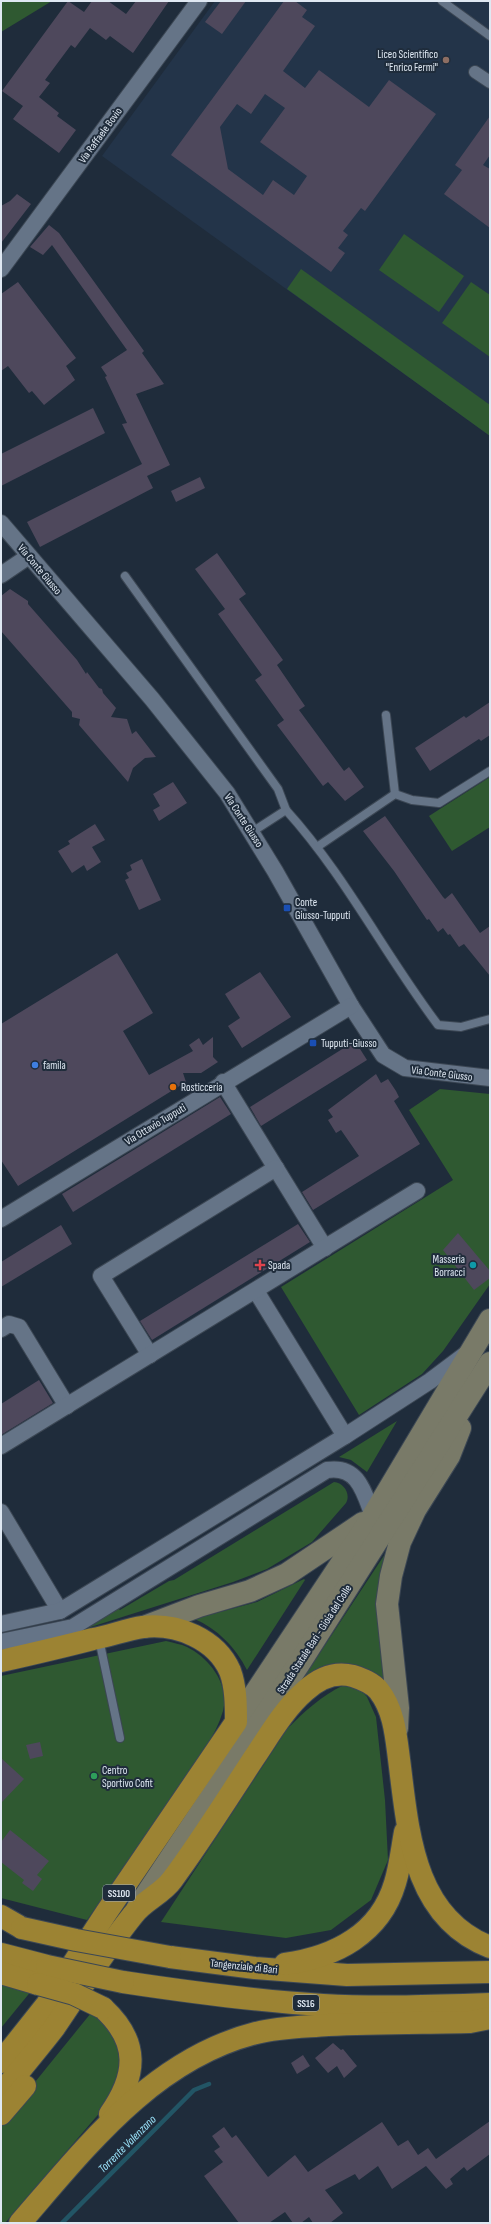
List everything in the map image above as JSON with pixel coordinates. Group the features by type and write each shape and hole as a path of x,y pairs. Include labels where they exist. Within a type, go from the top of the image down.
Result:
{"highway":[{"path":"1,1661 144,1627 180,1630 195,1635 222,1657 230,1671 234,1686 236,1722"},
{"name":"SS100","path":"1,2094 52,2030 134,1913 171,1883 272,1731 302,1694 315,1682 329,1675 347,1675 364,1679 379,1691 390,1711 397,1736"},
{"name":"SS100","path":"1,2062 47,2004 123,1887 236,1722"},
{"path":"397,1736 406,1817 416,1861 425,1888 440,1909 458,1928 478,1942 490,1947"},
{"path":"255,1968 301,1962 340,1949 363,1934 377,1919 388,1901 396,1883 406,1817"},
{"path":"1,1916 22,1928"},
{"name":"Tangenziale di Bari","path":"1,1922 76,1940 170,1957 255,1968 347,1975 490,1972"},
{"name":"SS16","path":"1,1954 43,1975 123,1982 214,1995 323,2005 420,2007 490,2004"},
{"path":"1,1973 43,1975 74,1994 103,2008 118,2022 127,2040 131,2058 129,2078 121,2098 87,2146 20,2223"},
{"path":"1,2040 18,2019 47,2004"},
{"path":"87,2146 162,2077 186,2061 217,2046 256,2033 296,2027 349,2024 470,2022 490,2018"},
{"path":"1,2114 31,2078 52,2030"}],"main road":[{"name":"Strada Statale Bari - Gioia del Colle","path":"236,1722 373,1516 490,1320"},
{"name":"Strada Statale Bari - Gioia del Colle","path":"134,1913 299,1664 490,1363"},
{"path":"397,1736 398,1708 387,1604 391,1576 400,1542 415,1510 449,1456 478,1382"},
{"path":"144,1627 199,1606 250,1591 287,1574 373,1516"}],"street":[{"name":"Via Raffaele Bovio","path":"1,269 199,1"},
{"path":"475,72 490,82"},
{"name":"Via Conte Giusso","path":"1,523 152,699 227,793 252,832 351,1006 383,1055 406,1068 490,1078"},
{"path":"1,575 29,556"},
{"name":"Via Ottavio Tupputi","path":"1,1219 223,1082 351,1006"},
{"path":"223,1082 325,1248"},
{"path":"150,1355 101,1276 276,1168"},
{"path":"1,1446 417,1191"},
{"path":"256,1291 345,1436"},
{"path":"1,1329 9,1324 18,1328 67,1406"},
{"path":"1,1624 60,1611 345,1436 430,1381 474,1348"},
{"path":"1,1642 73,1627 327,1470 339,1468 352,1474 363,1488 373,1516"},
{"path":"1,1512 60,1611"}],"lane":[{"path":"442,1 490,36"},
{"path":"125,576 278,789 286,810 317,847 416,995 438,1025 461,1026 490,1019"},
{"path":"386,715 395,794"},
{"path":"395,794 412,800 439,803 490,771"},
{"path":"317,847 395,794"},
{"path":"252,832 286,810"},
{"path":"99,1638 120,1738"}],"shaded area":[{"path":"215,1 490,1 490,436 102,156"}],"green space":[{"path":"1,1 52,1 1,32"},
{"path":"404,234 464,276 439,312 379,270"},
{"path":"301,269 490,405 490,436 287,289"},
{"path":"471,282 490,295 490,357 442,323"},
{"path":"490,777 490,827 452,851 429,816"},
{"path":"440,1089 490,1094 490,1284 443,1351 422,1374 359,1415 281,1287 453,1180 409,1110"},
{"path":"397,1421 367,1472 351,1460 339,1457"},
{"path":"334,1482 341,1484 346,1490 348,1496 346,1503 312,1542 267,1569 233,1582 78,1631 118,1608 120,1610 169,1581 174,1580"},
{"path":"389,1548 387,1681 300,1683"},
{"path":"304,1579 305,1580 247,1670 237,1654 218,1633 194,1619 257,1602"},
{"name":"Centro Sportivo Cofit","path":"166,1641 185,1646 203,1658 216,1673 223,1691 223,1711 220,1720 202,1754 87,1920 1,1898 1,1676"},
{"path":"344,1685 357,1685 367,1697 376,1717 385,1800 388,1860 371,1900 331,1930 286,1938 161,1922 287,1729 314,1704"},
{"path":"1,1981 32,1990 1,2028"},
{"path":"91,2013 113,2029 123,2066 108,2103 5,2223 1,2223 1,2124"}],"building":[{"path":"68,1 84,12 92,1 108,1 126,14 136,1 169,1 133,53 110,36 106,40 90,28 75,48 71,45 45,80 50,83 39,97 59,113 57,116 76,130 59,153 13,119 23,106 2,91"},
{"path":"221,1 246,1 222,34 205,22"},
{"path":"284,1 295,1 307,10 302,17 315,26 283,71 305,88 319,70 369,107 389,80 436,114 365,211 361,208 343,231 348,235 338,248 345,253 331,272 171,155","holes":["265,94 285,108 260,142 307,176 294,195 273,180 263,195 228,169 220,127 237,104 251,114"]},
{"path":"490,116 490,155 483,165 490,169 490,228 444,194 462,170 455,165"},
{"path":"17,194 31,204 1,243 1,206 10,201"},
{"path":"49,225 59,233 144,351 142,353 164,384 136,394 170,465 147,476 153,488 40,547 27,522 142,464 122,424 127,423 105,377 107,376 101,367 127,350 52,245 43,255 30,247"},
{"path":"18,282 76,358 66,366 75,380 44,405 32,391 29,393 8,366 1,371 1,294"},
{"path":"93,408 105,433 1,486 1,454"},
{"path":"200,477 205,488 176,502 171,491"},
{"path":"217,553 246,594 239,599 283,660 277,665 305,706 299,710 344,771 349,767 364,787 345,801 328,782 323,786 277,725 284,720 255,680 262,675 218,614 225,609 195,569"},
{"path":"10,589 28,601 28,604 77,660 86,674 87,672 99,688 102,689 103,693 116,708 111,717 127,719 132,734 136,731 156,757 145,758 133,768 128,782 79,725 80,719 72,717 72,712 1,631 1,596"},
{"path":"490,702 490,735 481,741 479,739 430,771 415,748 464,716 466,718"},
{"path":"173,782 187,803 159,821 153,810 160,806 153,794"},
{"path":"385,816 443,897 445,899 452,893 480,933 490,926 490,976 464,944 459,947 450,934 448,935 443,928 438,932 429,919 427,920 394,871 363,831"},
{"path":"95,824 105,840 92,847 101,862 87,871 84,865 72,873 58,851 70,844 68,841"},
{"path":"142,859 161,900 139,910 125,880 129,878 126,873 132,870 130,865"},
{"path":"117,953 153,1013 123,1031 149,1075 193,1051 189,1045 199,1038 203,1045 213,1037 213,1057 218,1062 201,1073 183,1073 186,1082 18,1186 1,1160 1,1024"},
{"path":"260,972 291,1017 242,1048 228,1026 240,1018 225,994"},
{"path":"355,1041 367,1060 261,1126 250,1107"},
{"path":"376,1074 381,1083 388,1079 396,1091 399,1097 394,1101 420,1144 313,1210 302,1192 359,1156 341,1130 336,1133 328,1120 333,1117 328,1110"},
{"path":"220,1097 231,1114 73,1212 62,1194"},
{"path":"298,1224 310,1242 152,1340 140,1321"},
{"path":"61,1225 72,1244 1,1287 1,1262"},
{"name":"Masseria Borracci","path":"458,1233 490,1271 490,1278 474,1290 443,1250"},
{"path":"39,1380 53,1403 1,1435 1,1404"},
{"path":"40,1742 43,1756 30,1759 26,1745"},
{"path":"1,1758 24,1779 1,1803"},
{"path":"10,1830 49,1861 37,1875 42,1879 33,1891 22,1883 24,1880 1,1862 1,1842"},
{"path":"333,2043 341,2050 343,2049 357,2066 344,2078 337,2066 328,2073 315,2058"},
{"path":"303,2055 310,2066 297,2074 291,2063"},
{"path":"490,2121 490,2154 467,2171 464,2167 450,2179 453,2184 446,2189 426,2166 392,2189 378,2166 359,2180 355,2174 325,2190 343,2213 330,2223 313,2223 309,2217 301,2223 293,2223 285,2212 269,2223 239,2223 204,2176 223,2162 214,2151 220,2147 212,2136 224,2127 232,2138 236,2135 268,2177 295,2155 308,2172 382,2122 398,2146 408,2140 418,2155 428,2148 436,2159"}],"waterway":[{"name":"Torrente Valenzano","path":"62,2223 194,2090 209,2084"}],"place":[{"name":"Liceo Scientifico \"Enrico Fermi\"","path":"446,60"},
{"name":"Conte Giusso-Tupputi","path":"287,908"},
{"name":"Tupputi-Giusso","path":"313,1043"},
{"name":"famila","path":"35,1065"},
{"name":"Rosticceria","path":"173,1087"},
{"name":"Spada","path":"260,1265"},
{"name":"Masseria Borracci","path":"473,1265"},
{"name":"Centro Sportivo Cofit","path":"94,1776"}]}
